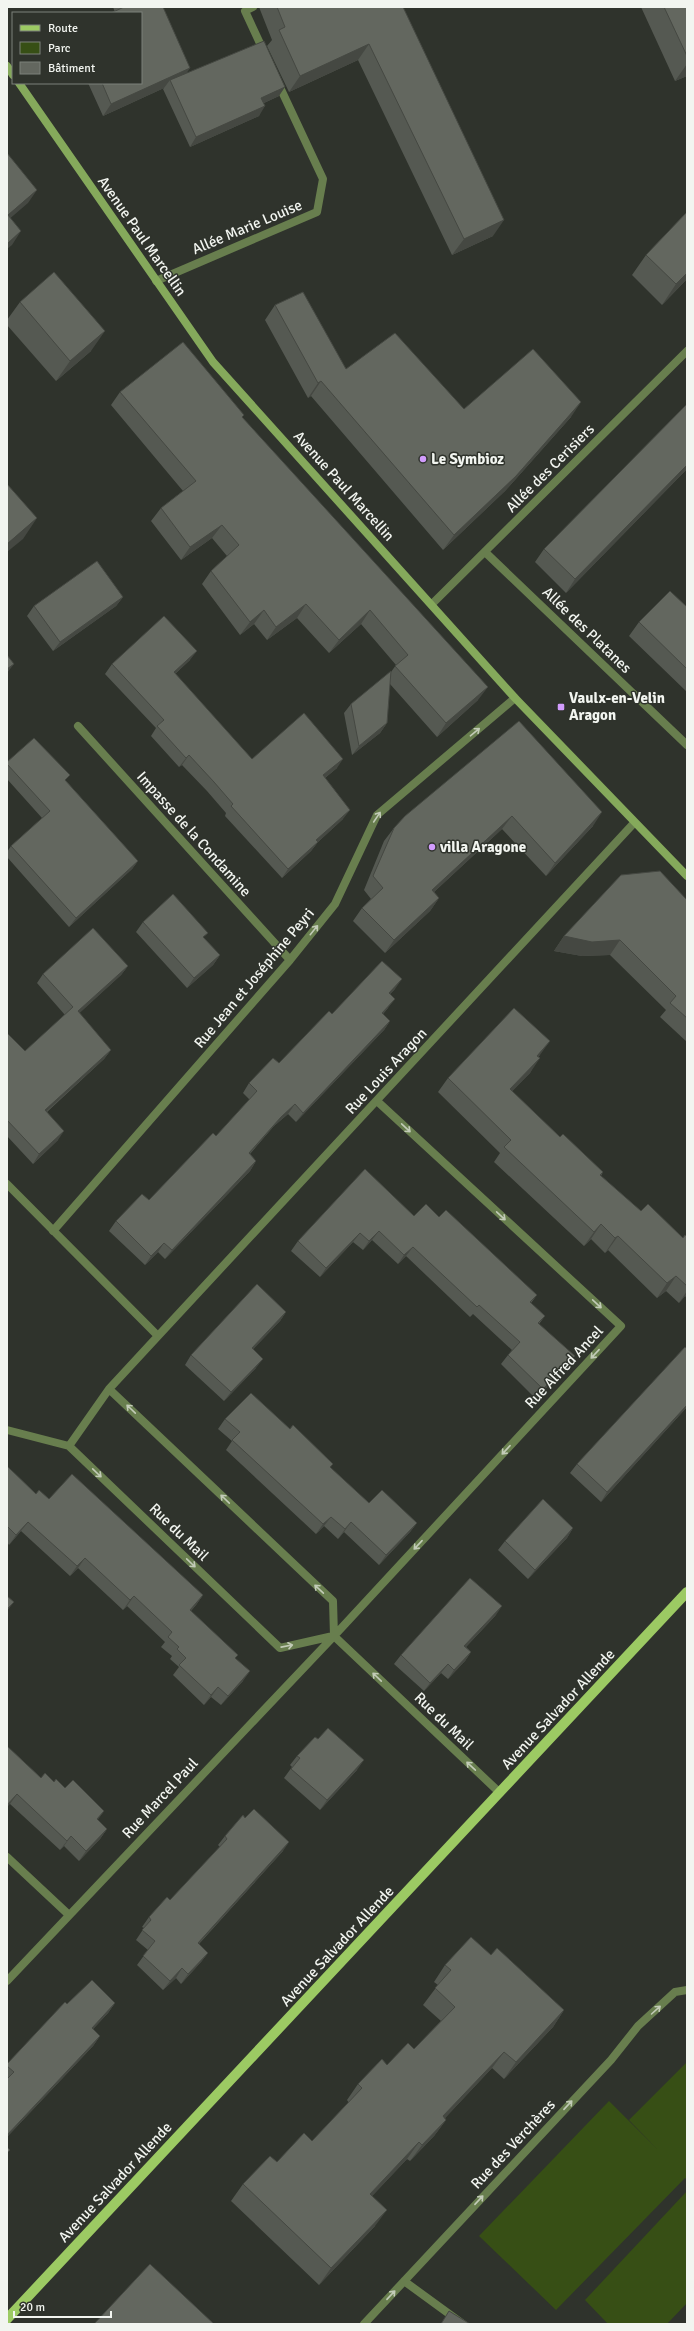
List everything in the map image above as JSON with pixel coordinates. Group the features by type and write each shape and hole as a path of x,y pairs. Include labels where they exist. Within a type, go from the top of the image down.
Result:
{"main road":[{"name":"Avenue Salvador Allende","path":"7,2319 687,1592"}],"street":[{"path":"253,7 245,11 268,60"},
{"name":"Allée Marie Louise","path":"156,281 317,212 323,179 274,74"},
{"name":"Avenue Paul Marcellin","path":"20,84 213,362 515,698 634,823 687,876"},
{"name":"Allée des Cerisiers","path":"432,604 687,351"},
{"name":"Allée des Platanes","path":"485,552 687,745"},
{"name":"Rue Jean et Joséphine Peyri","path":"53,1231 290,960 335,904 377,814 515,698"},
{"name":"Impasse de la Condamine","path":"78,726 290,960"},
{"name":"Rue Louis Aragon","path":"158,1336 377,1102 634,823"},
{"name":"Rue Alfred Ancel","path":"334,1636 621,1326 377,1102"},
{"path":"7,1184 158,1336 109,1389 69,1446 7,1430"},
{"path":"109,1389 333,1602 334,1636"},
{"name":"Rue du Mail","path":"69,1446 280,1648 334,1636 500,1793"},
{"name":"Rue Marcel Paul","path":"7,1981 334,1636"},
{"path":"7,1857 69,1915"},
{"name":"Rue des Verchères","path":"364,2324 610,2060 638,2026 675,1992 687,1990"},
{"path":"404,2281 463,2324"}],"green space":[{"path":"687,2062 687,2180 685,2178 556,2310 479,2236 609,2101 658,2150 629,2120"},
{"path":"687,2191 687,2303 667,2324 608,2324 585,2300"}],"building":[{"path":"124,7 163,7 190,68 111,104 102,84 142,84 142,12 113,12"},
{"path":"277,7 403,7 504,220 464,239 369,44 300,76 279,30 285,27"},
{"path":"664,7 687,7 687,56"},
{"path":"264,41 285,87 261,98 265,106 196,137 170,80"},
{"path":"7,153 37,190 8,215 21,231 7,244"},
{"path":"687,212 687,273 676,284 646,255"},
{"path":"54,272 105,331 70,361 20,302"},
{"path":"303,292 346,369 395,333 464,409 533,349 581,402 516,476 454,535 321,381 318,383 275,305"},
{"path":"183,342 244,415 242,417 488,687 446,723 395,666 408,655 370,610 339,640 306,604 276,627 264,610 250,622 211,571 239,545 222,525 190,547 161,508 196,481 120,392"},
{"path":"687,404 687,465 575,579 544,549"},
{"path":"7,484 37,518 7,544"},
{"path":"97,561 123,597 60,642 34,606"},
{"path":"670,591 687,607 687,669 639,622"},
{"path":"164,616 197,651 174,672 252,759 304,713 343,759 323,775 350,810 316,840 318,842 288,869 231,806 233,804 214,782 189,755 186,758 157,726 164,720 112,664"},
{"path":"7,655 14,664 7,669"},
{"path":"391,671 387,723 359,746 351,704"},
{"name":"villa Aragone","path":"519,721 602,812 555,863 512,816 432,890 439,898 394,940 362,908 383,888 373,876 394,828 405,816"},
{"path":"34,738 70,775 65,780 138,861 76,918 11,846 50,811 7,764 7,762"},
{"path":"660,871 687,900 687,1018 670,1003 676,996 620,940 592,942 564,936 621,875"},
{"path":"173,894 208,933 203,937 220,955 194,978 143,922"},
{"path":"93,928 128,966 78,1011 111,1050 45,1110 64,1131 39,1154 7,1120 7,1033 25,1051 73,1007 43,974"},
{"path":"382,961 402,979 389,993 395,999 382,1013 390,1021 303,1113 295,1104 281,1117 249,1153 256,1161 172,1250 164,1243 151,1256 116,1221 142,1194 149,1200 213,1133 216,1136 257,1091 249,1083 273,1058 279,1063 329,1011 332,1014"},
{"path":"514,1008 550,1041 537,1056 540,1058 510,1089 560,1137 563,1134 603,1172 600,1175 641,1211 648,1204 683,1238 685,1235 687,1237 687,1286 676,1276 667,1283 618,1236 615,1238 601,1224 594,1232 504,1147 511,1140 448,1078"},
{"path":"365,1169 414,1216 426,1204 439,1217 446,1210 537,1295 530,1302 545,1316 538,1323 575,1356 543,1389 508,1355 520,1342 479,1305 477,1307 413,1247 404,1255 379,1231 369,1241 360,1233 326,1268 298,1241"},
{"path":"257,1284 286,1312 252,1348 263,1359 231,1392 191,1355"},
{"path":"685,1347 687,1349 687,1405 607,1492 577,1464"},
{"path":"251,1393 290,1429 293,1425 333,1464 330,1467 369,1503 382,1490 417,1523 386,1555 351,1522 345,1529 331,1517 323,1524 232,1440 240,1432 225,1419"},
{"path":"7,1466 36,1494 39,1490 49,1499 72,1474 203,1595 190,1610 238,1655 235,1658 250,1671 228,1696 218,1687 211,1695 179,1665 186,1658 177,1649 179,1647 168,1637 172,1632 134,1596 130,1600 85,1558 77,1566 28,1522 16,1535 7,1526"},
{"path":"543,1499 573,1528 535,1570 505,1541"},
{"path":"470,1578 502,1606 464,1646 471,1652 454,1670 448,1664 430,1683 401,1655"},
{"path":"7,1596 14,1602 7,1609"},
{"path":"328,1728 364,1760 327,1800 291,1769 300,1758 297,1756 315,1737 318,1739"},
{"path":"7,1746 41,1778 45,1773 54,1782 56,1779 65,1788 73,1780 104,1811 97,1819 107,1829 86,1851 71,1836 67,1841 17,1794 7,1805"},
{"path":"254,1809 289,1842 198,1943 208,1953 188,1974 182,1968 170,1981 143,1956 155,1941 142,1930 151,1920 149,1917 167,1897 170,1900 227,1839 225,1836 243,1815 245,1818"},
{"path":"471,1937 491,1955 497,1948 564,2010 516,2062 504,2052 443,2116 446,2120 422,2145 419,2142 370,2194 387,2210 331,2268 243,2184 270,2156 277,2162 304,2133 312,2141 362,2088 358,2084 382,2059 387,2065 408,2043 414,2049 455,2007 435,1988 451,1970 445,1965"},
{"path":"92,1980 115,2003 92,2028 100,2036 7,2135 7,2079 14,2072 7,2066 7,2064 65,2002 67,2004"},
{"path":"150,2264 214,2324 94,2324"},
{"path":"449,2311 470,2324 441,2324"}],"place":[{"name":"Le Symbioz","path":"423,459"},
{"name":"Vaulx-en-Velin Aragon","path":"561,707"},
{"name":"villa Aragone","path":"432,847"}]}
